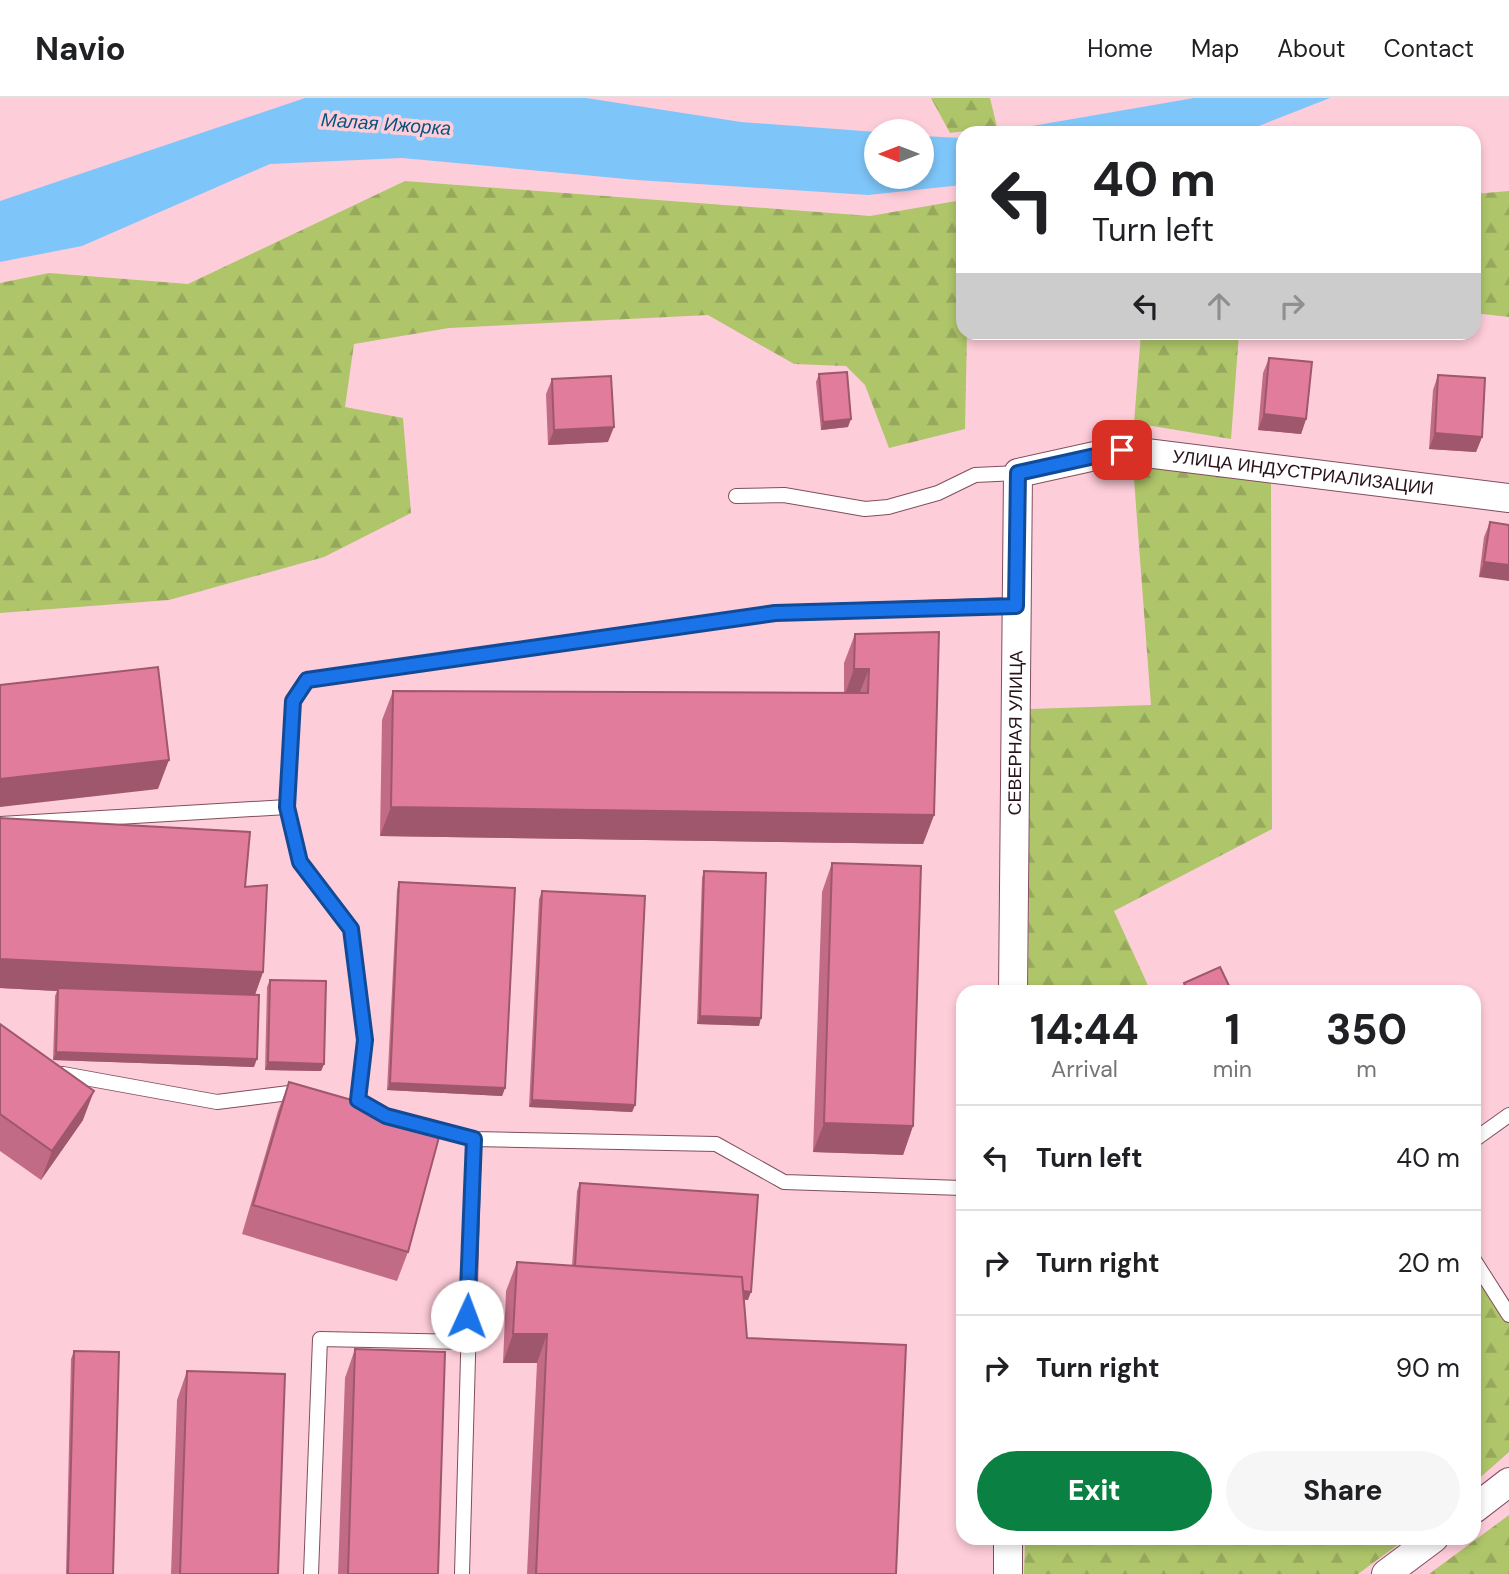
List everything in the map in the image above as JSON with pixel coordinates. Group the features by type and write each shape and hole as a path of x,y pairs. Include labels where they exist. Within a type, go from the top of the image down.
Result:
{"street":[{"name":"УЛИЦА ИНДУСТРИАЛИЗАЦИИ","path":"1018,473 1122,450 1509,498"},
{"name":"СЕВЕРНАЯ УЛИЦА","path":"1013,985 1018,473"},
{"path":"1481,1504 1509,1482"},
{"path":"1008,1545 1008,1574"},
{"path":"1386,1574 1425,1545"}],"lane":[{"path":"736,496 784,495 865,509 888,507 938,493 975,475 1018,473"},
{"path":"956,1188 784,1182 716,1144 474,1139 386,1116 351,1099 365,1040 351,929 300,862 287,807 293,701 307,680 775,613 1016,606"},
{"path":"0,824 287,807"},
{"path":"52,1071 77,1079 217,1102 289,1093 317,1096"},
{"path":"1481,1135 1509,1115"},
{"path":"462,1574 466,1342 474,1139"},
{"path":"1481,1271 1509,1315"},
{"path":"311,1574 320,1339 466,1342"}],"green space":[{"path":"931,98 990,98 997,126 956,126 956,132 950,133"},
{"path":"405,181 870,216 956,201 956,340 967,340 965,429 889,448 865,385 846,366 794,364 708,315 449,328 354,344 345,407 403,418 411,513 324,557 169,600 0,613 0,283 49,273 188,284"},
{"path":"1509,191 1509,317 1481,314 1481,193"},
{"path":"1140,340 1238,340 1231,439 1134,423"},
{"path":"1133,466 1271,482 1272,829 1114,911 1148,985 1028,985 1030,709 1151,705"},
{"path":"1481,1273 1509,1311 1509,1452 1481,1477"},
{"path":"1509,1515 1509,1574 1429,1574 1468,1545 1481,1545 1481,1536"},
{"path":"1025,1545 1397,1545 1358,1574 1024,1574"}],"water":[{"name":"Малая Ижорка","path":"305,98 586,98 741,122 864,131 864,189 924,189 868,195 637,180 402,158 270,164 82,246 0,262 0,201"},
{"path":"1194,98 1330,98 1259,126 1032,126"},
{"path":"934,137 956,138 956,186 934,188"}],"building":[{"path":"1269,358 1312,362 1306,419 1264,414"},
{"path":"847,372 851,419 823,422 819,374"},
{"path":"1438,375 1485,378 1482,437 1435,433"},
{"path":"611,376 614,427 554,430 552,379"},
{"path":"1490,522 1509,525 1509,565 1484,562"},
{"path":"939,632 934,815 391,807 393,691 868,693 869,669 854,669 855,634"},
{"path":"158,667 169,760 0,779 0,685"},
{"path":"0,818 250,832 245,887 267,885 263,972 0,959"},
{"path":"832,863 921,866 913,1126 824,1123"},
{"path":"704,871 766,873 761,1018 700,1016"},
{"path":"399,882 515,888 505,1088 390,1083"},
{"path":"542,891 645,896 635,1105 532,1100"},
{"path":"1220,967 1229,985 1185,985 1184,983"},
{"path":"270,980 326,981 324,1064 268,1062"},
{"path":"58,988 259,995 257,1059 56,1052"},
{"path":"0,1024 94,1091 52,1151 0,1114"},
{"path":"289,1082 442,1126 408,1252 253,1205"},
{"path":"580,1183 758,1195 751,1292 743,1291 742,1277 575,1266"},
{"path":"517,1262 742,1277 747,1338 906,1345 896,1574 536,1574 547,1334 513,1334"},
{"path":"355,1349 445,1352 438,1574 348,1574"},
{"path":"74,1351 119,1352 113,1574 68,1574"},
{"path":"187,1371 285,1374 278,1574 180,1574"}],"route":[{"path":"467,1316 474,1139 386,1116 358,1100 365,1040 351,929 300,862 287,807 293,701 307,680 775,613 1016,606 1018,473 1122,450"}]}
